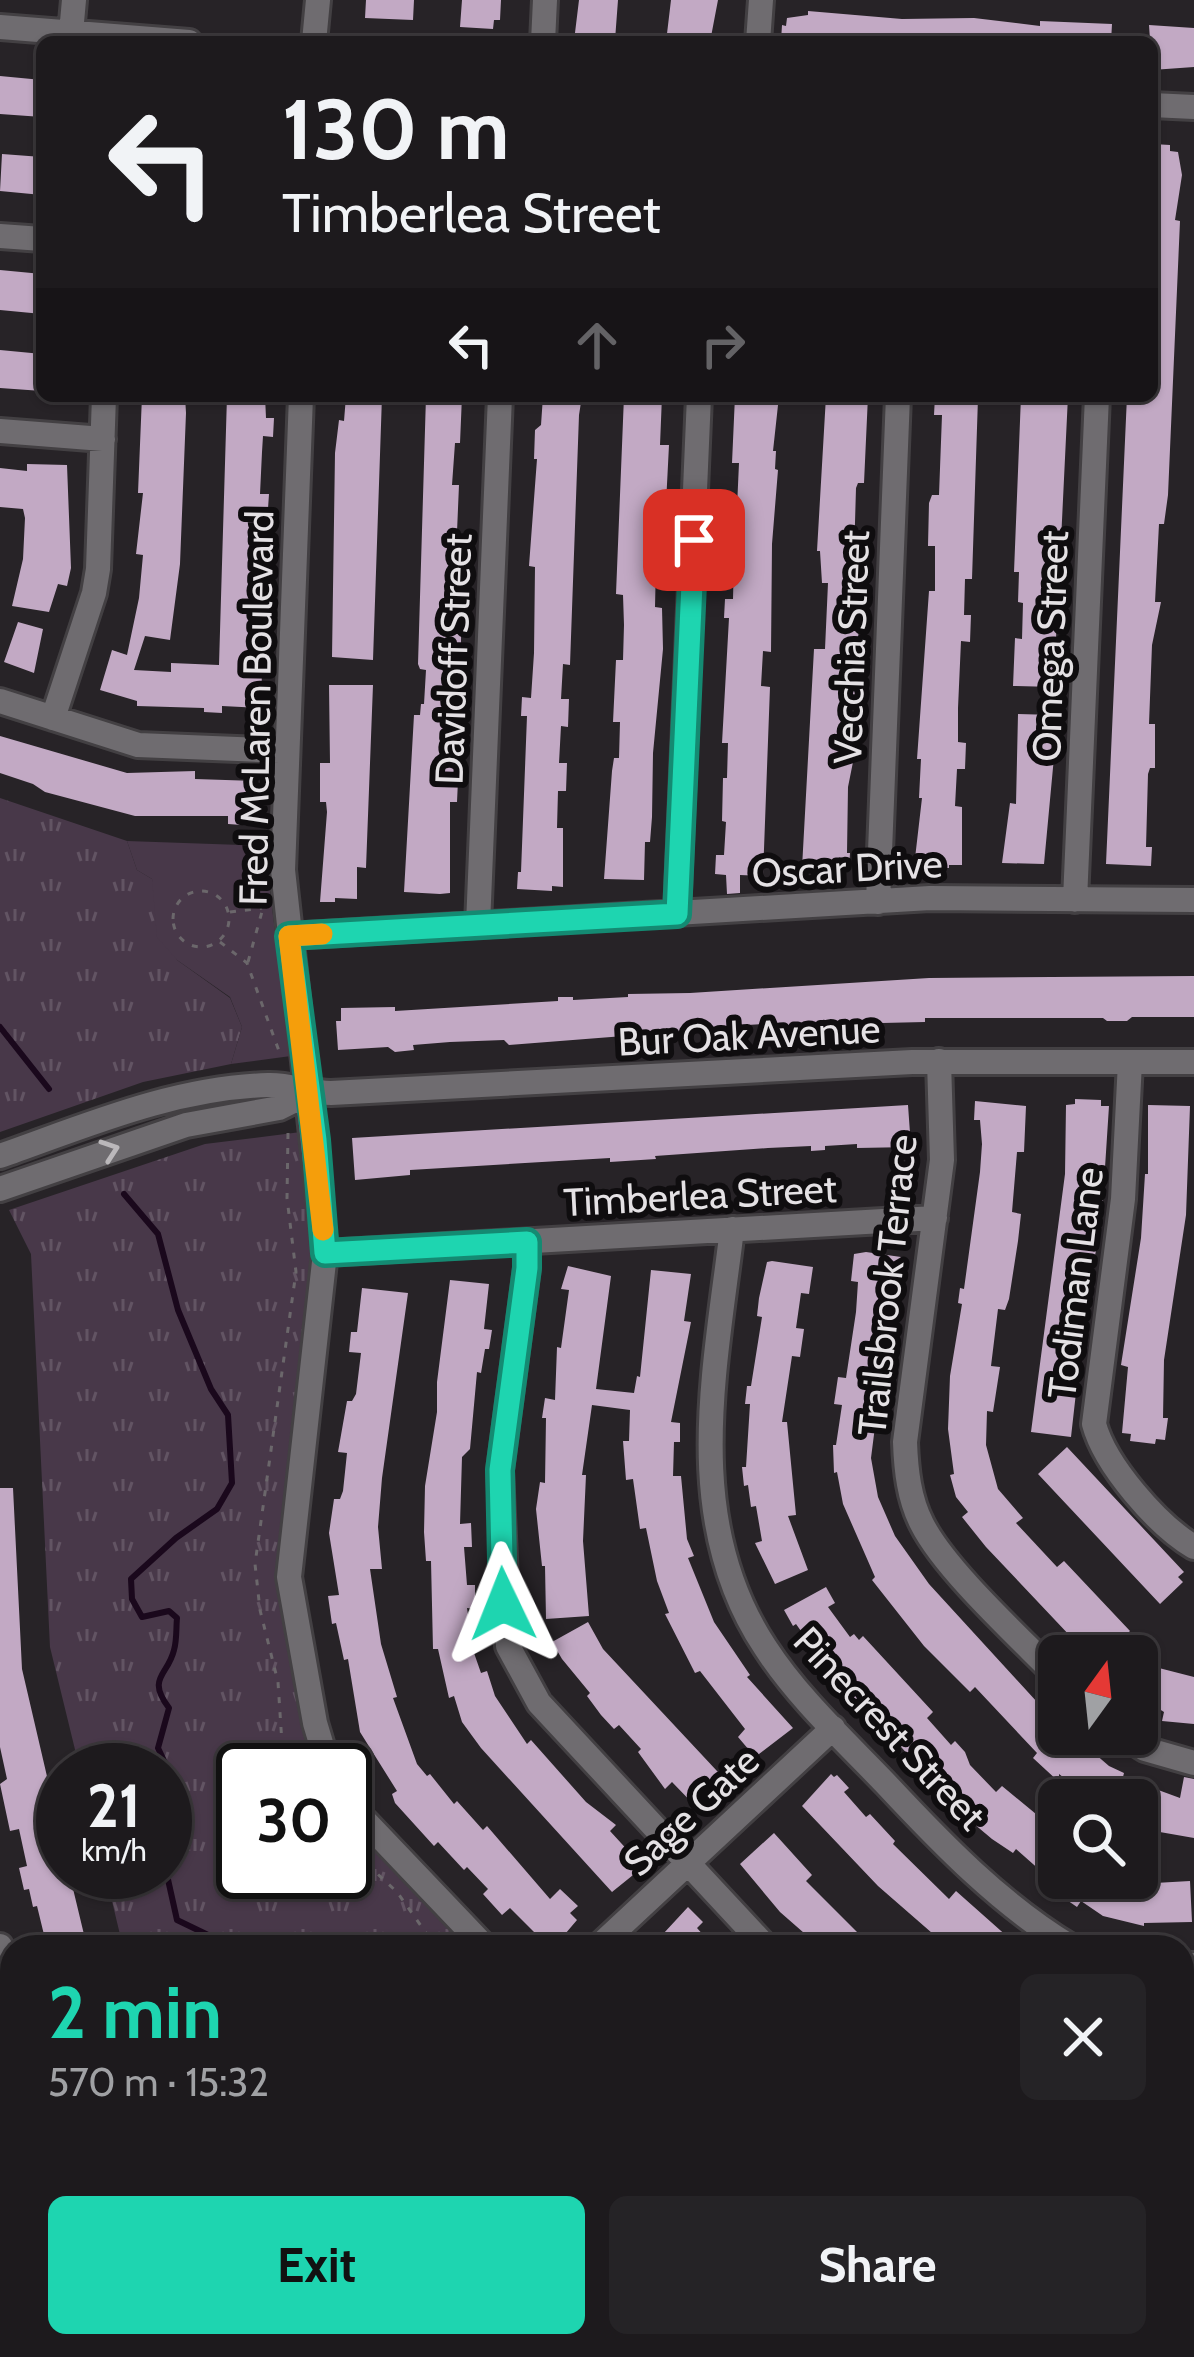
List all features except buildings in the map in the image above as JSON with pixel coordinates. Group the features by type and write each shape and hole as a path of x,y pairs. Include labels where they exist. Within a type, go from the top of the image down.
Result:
{"street":[{"path":"71,33 74,0"},
{"path":"315,36 318,0"},
{"path":"543,36 545,0"},
{"path":"758,36 761,0"},
{"path":"0,27 110,36"},
{"path":"1158,105 1194,107"},
{"path":"0,236 36,239"},
{"path":"53,718 94,593 104,402"},
{"name":"Fred McLaren Boulevard","path":"301,402 283,870 325,1253 289,1559 292,1609 320,1743"},
{"name":"Davidoff Street","path":"478,925 500,402"},
{"path":"677,914 699,402"},
{"name":"Vecchia Street","path":"878,902 898,402"},
{"name":"Omega Street","path":"1075,900 1097,402"},
{"path":"0,431 103,439"},
{"path":"0,701 138,745 286,751"},
{"name":"Oscar Drive","path":"289,936 930,898 1194,900"},
{"name":"Bur Oak Avenue","path":"0,1156 183,1094 275,1084 309,1093 939,1061 1194,1062"},
{"name":"Trailsbrook Terrace","path":"939,1061 942,1160 905,1442 914,1504 938,1549 1038,1656"},
{"name":"Todiman Lane","path":"1130,1062 1124,1198 1094,1424 1104,1453 1117,1471 1194,1547"},
{"name":"Bur Oak Avenue","path":"0,1189 186,1125 278,1108 309,1093"},
{"name":"Timberlea Street","path":"325,1253 935,1218"},
{"name":"Pinecrest Street","path":"732,1229 708,1435 714,1510 732,1578 764,1645 833,1728 931,1832 1054,1935"},
{"path":"527,1242 500,1470 508,1646 539,1703 755,1935"},
{"name":"Sage Gate","path":"611,1935 833,1728"},
{"path":"1158,1754 1194,1762"},
{"path":"372,1828 474,1935"}],"path":[{"path":"191,893 218,896 228,912 228,928 218,941 201,946 183,940 174,924 177,905 191,893"},
{"path":"228,912 267,908 247,963"},
{"path":"218,941 247,963 283,1060"},
{"path":"282,1743 278,1682 260,1610 255,1564 296,1272 287,1198 288,1131"},
{"path":"372,1869 397,1892 427,1935"}],"green space":[{"path":"0,798 127,841 137,870 152,879 177,960 230,998 242,1027 231,1064 143,1082 0,1132"},
{"path":"127,841 271,846 270,892 291,1056 231,1064 242,1027 230,997 177,960 157,937 152,879 137,870"},
{"path":"301,1132 313,1281 277,1565 300,1709 310,1743 216,1743 216,1899 372,1899 372,1845 457,1935 120,1935 111,1899 192,1899 192,1743 73,1743 50,1647 31,1254 9,1210 205,1144"}],"waterway":[{"path":"0,1027 49,1089"},
{"path":"124,1194 158,1234 178,1310 211,1389 228,1415 232,1483 217,1509 131,1579 132,1599 142,1617 169,1611 177,1618 174,1650 159,1683 169,1708 159,1743"},
{"path":"172,1899 177,1920 208,1935"}],"slow traffic":[{"path":"322,934 289,936 323,1230"}],"route":[{"path":"503,1604 500,1470 520,1332 527,1242 325,1253 316,1140 289,936 677,914 694,540"}]}
